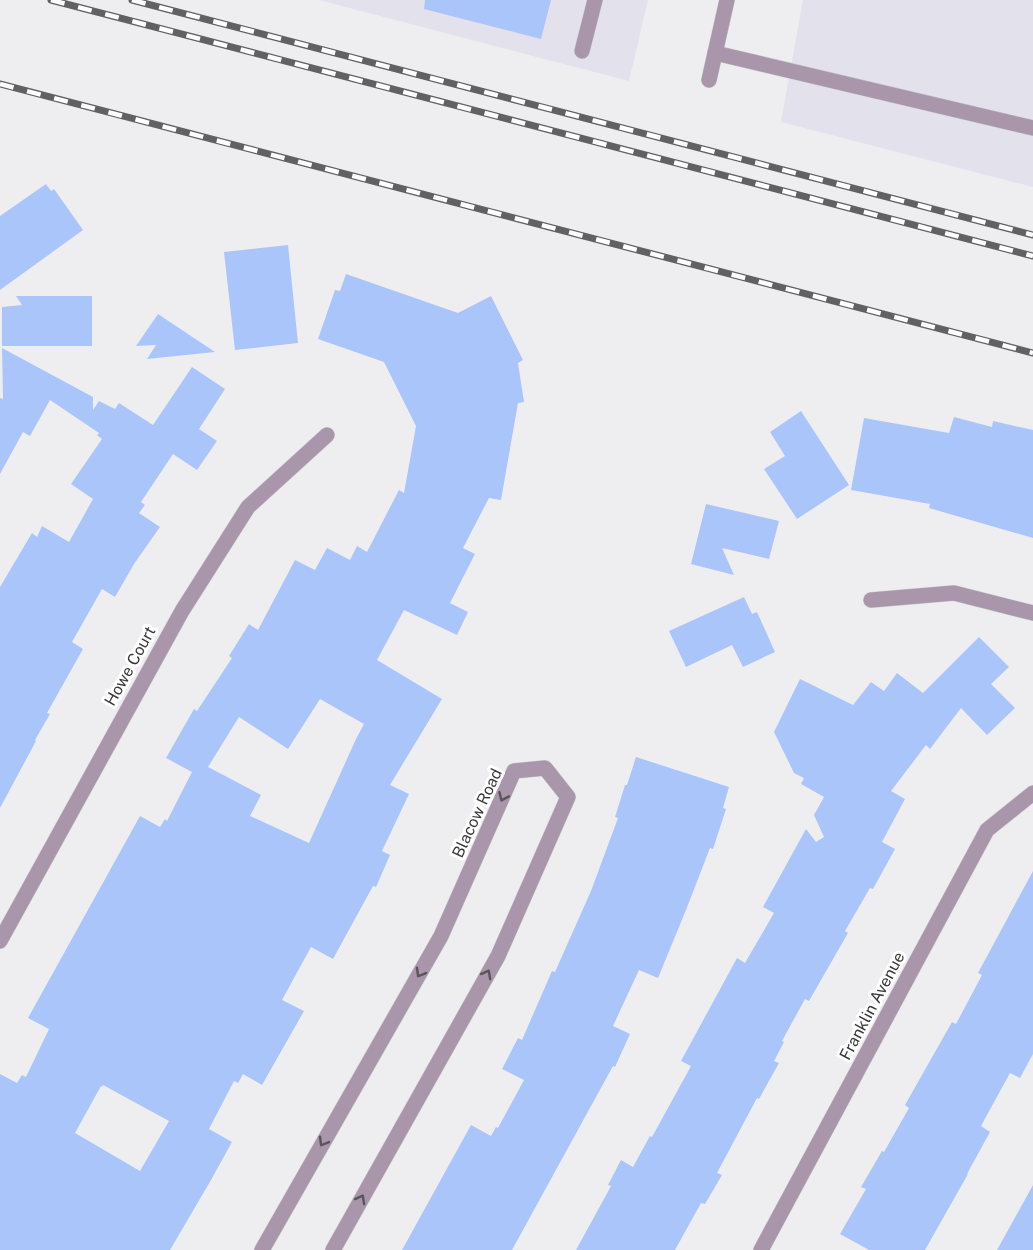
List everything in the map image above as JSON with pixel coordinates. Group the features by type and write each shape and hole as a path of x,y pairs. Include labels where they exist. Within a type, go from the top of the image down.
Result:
{"street":[{"path":"582,51 595,0"},
{"path":"710,80 727,0"},
{"path":"715,54 1033,128"},
{"name":"Howe Court","path":"0,941 182,611 248,507 327,435"},
{"path":"871,600 954,593 1033,613"},
{"name":"Blacow Road","path":"262,1250 441,936 514,771 544,768 568,797 498,956 333,1250"},
{"name":"Franklin Avenue","path":"761,1250 987,830 1033,793"}],"shaded area":[{"path":"319,0 648,0 629,81"},
{"path":"803,0 1033,0 1033,187 781,122"}],"building":[{"path":"425,0 551,0 541,39 424,9"},
{"path":"46,184 51,191 54,189 83,230 0,290 0,216"},
{"path":"288,245 298,343 235,350 224,252"},
{"path":"346,274 458,313 491,296 523,360 518,363 524,402 518,403 501,500 489,498 463,548 475,554 450,603 468,612 457,635 404,610 377,660 442,699 390,785 409,794 382,851 390,855 376,887 373,886 333,959 311,947 282,1000 304,1011 262,1085 243,1074 238,1083 234,1081 209,1129 232,1142 170,1250 0,1250 0,1074 17,1083 22,1075 26,1077 49,1029 28,1018 140,816 160,827 165,819 167,821 192,772 166,758 194,709 197,711 232,658 229,656 249,624 258,630 295,560 315,570 327,548 350,560 357,546 367,552 399,490 404,493 416,426 384,362 318,339 335,290 340,291","holes":["320,699 364,724 309,843 250,816 261,795 208,767 239,717 288,749","103,1085 169,1121 140,1171 75,1133"]},
{"path":"16,296 92,296 92,346 2,346 2,307 22,305"},
{"path":"158,314 215,352 147,359 156,345 136,346"},
{"path":"2,348 93,397 93,410 99,401 115,409 119,403 153,425 192,367 225,389 199,429 217,441 197,470 173,454 141,502 145,505 139,513 160,527 134,564 115,597 102,589 72,642 83,649 47,713 50,714 0,808 0,587 32,533 37,537 42,526 69,542 93,499 71,484 102,439 97,435 99,433 50,400 30,436 23,432 0,474 0,398 3,399"},
{"path":"801,411 849,485 797,519 764,469 785,456 770,432"},
{"path":"954,417 992,427 993,421 1033,430 1033,538 929,508 930,504 851,490 864,418 949,433"},
{"path":"706,504 779,521 769,559 722,548 734,575 691,564"},
{"path":"744,597 752,614 757,612 775,652 743,667 732,645 686,667 669,631"},
{"path":"979,637 1009,667 991,684 1015,708 987,735 961,708 930,749 926,745 891,791 905,799 882,842 895,849 873,889 870,888 845,931 848,933 809,1001 805,999 782,1041 784,1042 774,1061 779,1063 759,1099 757,1098 717,1173 722,1175 705,1204 701,1203 675,1250 576,1250 611,1186 608,1185 621,1160 633,1167 691,1066 681,1061 737,958 745,963 774,913 763,907 806,829 816,842 824,837 814,815 824,797 801,784 804,778 794,773 774,732 800,679 853,705 871,682 884,691 897,673 923,693"},
{"path":"636,757 729,787 723,808 726,809 713,849 710,848 658,978 639,970 613,1026 630,1034 615,1067 613,1066 512,1250 402,1250 471,1125 491,1136 496,1127 498,1128 524,1080 502,1069 518,1038 522,1040 591,891 618,818 615,817"},
{"path":"1033,871 1033,1054 1020,1078 1010,1073 981,1126 990,1132 925,1250 869,1250 840,1234 866,1189 861,1187 909,1108 905,1105 952,1022 956,1024 982,975 978,973"},
{"path":"1033,1185 1033,1250 997,1250"}],"railway":[{"path":"51,0 1033,256"},
{"path":"132,0 1033,235"},
{"path":"0,84 1033,353"}]}
